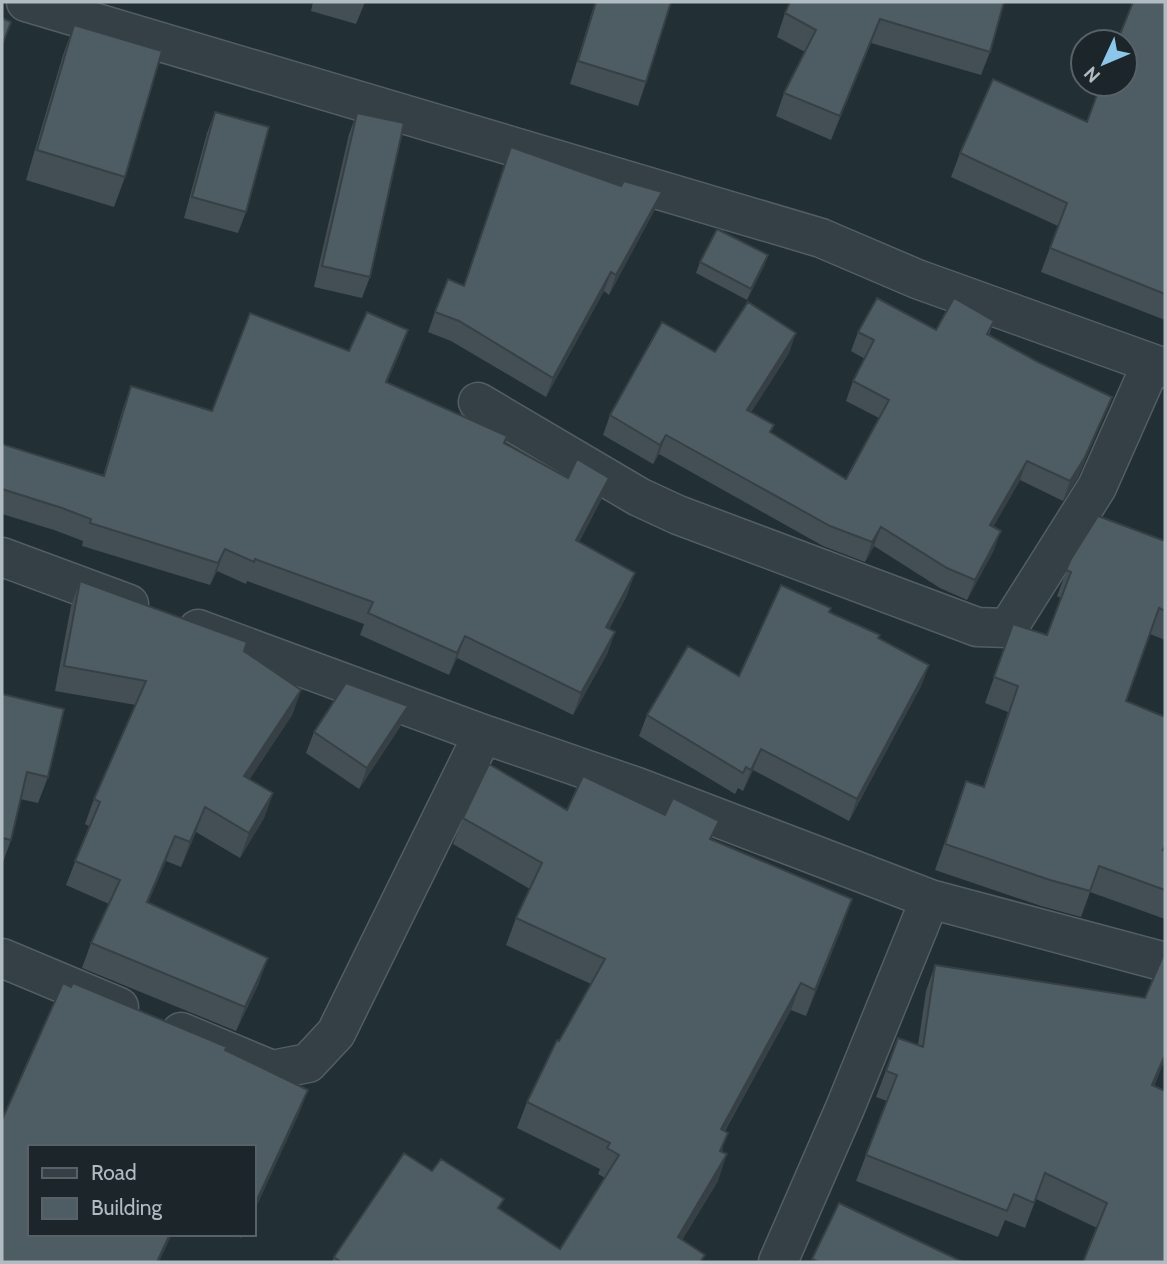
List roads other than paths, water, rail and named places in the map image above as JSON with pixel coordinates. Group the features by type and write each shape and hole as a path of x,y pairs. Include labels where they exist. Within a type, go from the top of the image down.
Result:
{"street":[{"path":"26,2 821,238 917,279 1158,367 1097,487 1008,628 977,627 678,515 639,497 478,402"},
{"path":"2,557 483,734 637,787 930,899 1165,962"},
{"path":"2,958 272,1070 308,1063 336,1033 483,734"},
{"path":"778,1262 845,1108 930,899"}]}
